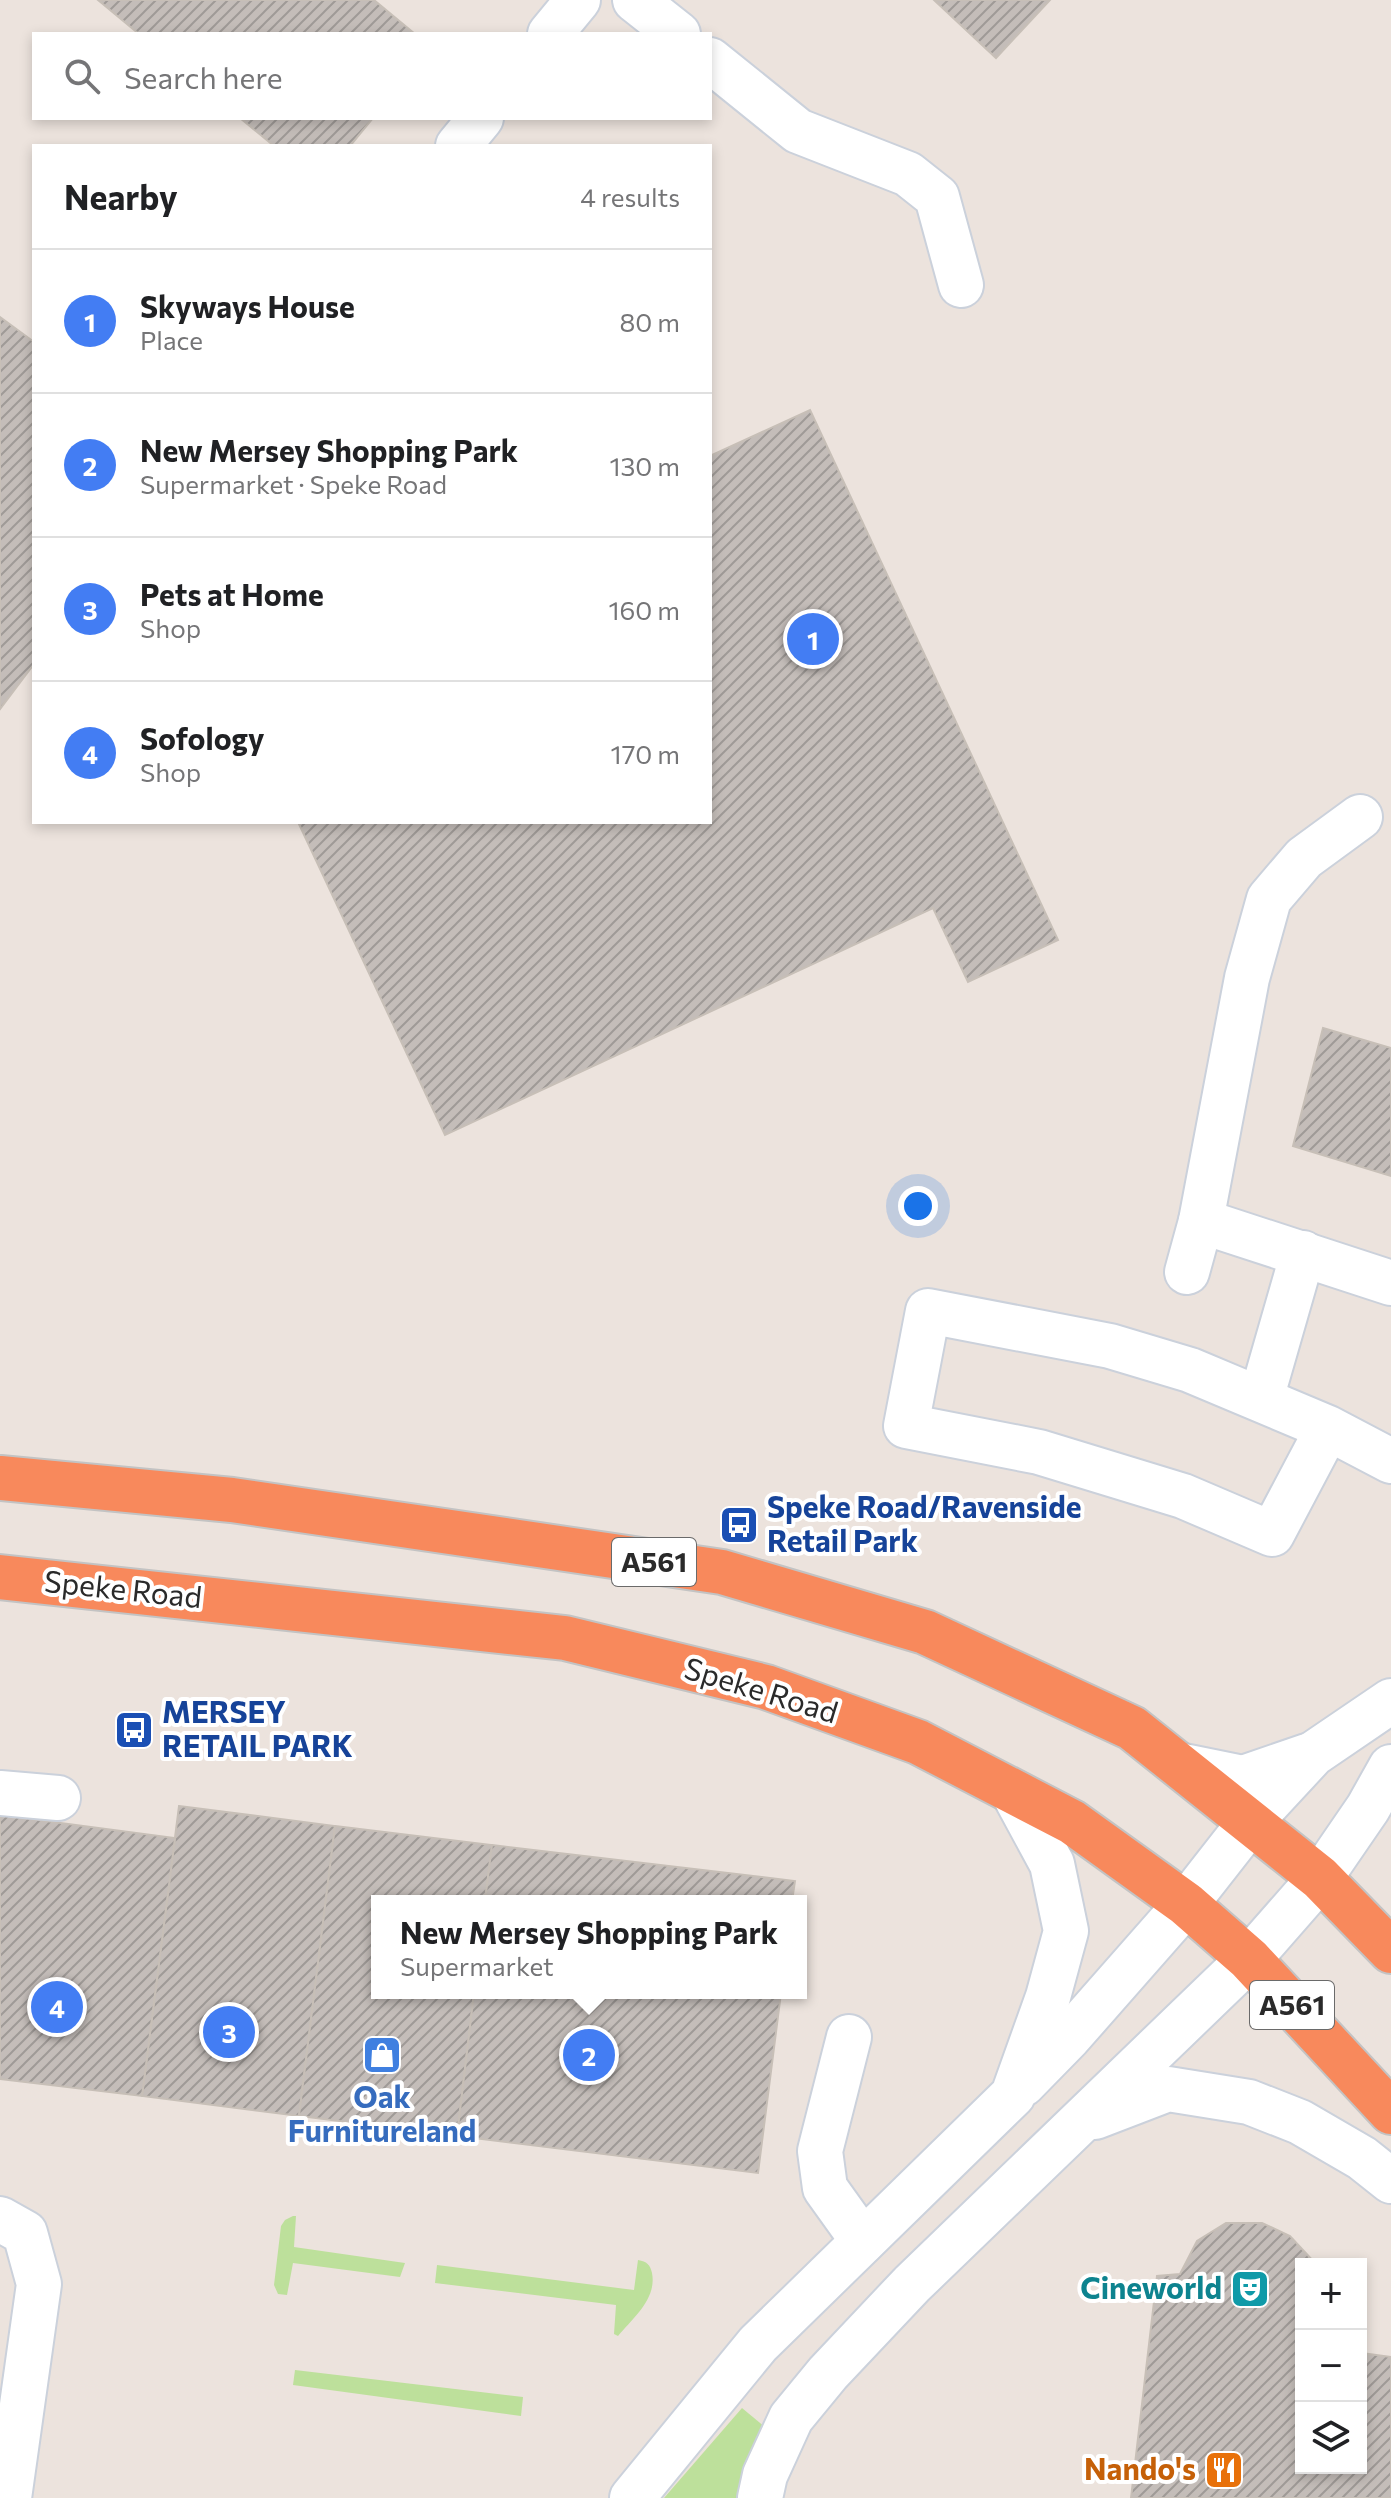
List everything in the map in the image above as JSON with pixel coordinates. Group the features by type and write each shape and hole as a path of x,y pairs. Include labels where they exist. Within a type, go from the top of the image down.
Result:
{"highway":[{"name":"A561","path":"0,1478 232,1500 722,1572 925,1632 1132,1728 1320,1878 1391,1951"},
{"name":"Speke Road","path":"0,1577 565,1638 766,1687 918,1742 1072,1822 1186,1904 1249,1959 1391,2112"}],"street":[{"path":"552,32 578,0"},
{"path":"635,0 675,32"},
{"path":"712,62 798,131 908,174 937,197 961,285"},
{"path":"460,144 479,120"},
{"path":"1187,1272 1201,1221 1247,978 1269,899 1304,858 1360,817"},
{"path":"1201,1221 1391,1283"},
{"path":"1261,1399 1303,1253"},
{"path":"1328,1428 1272,1534 1183,1496 1039,1452 906,1426 928,1311 1110,1346 1190,1370 1328,1428 1391,1461"},
{"path":"632,2498 758,2344 1069,2037 1186,1904 1251,1821 1313,1754 1391,1701"},
{"path":"1179,1765 1243,1778 1313,1754"},
{"path":"760,2498 765,2475 791,2418 828,2373 912,2284 1249,1959 1320,1878 1368,1808 1391,1767"},
{"path":"1013,1792 1052,1864 1066,1931 1048,1997 1013,2095"},
{"path":"0,1793 58,1798"},
{"path":"849,2037 820,2151 825,2188 863,2241"},
{"path":"1078,2124 1168,2089 1249,2102 1300,2122 1362,2158 1391,2181"},
{"path":"0,2219 25,2233 39,2284 9,2498"}],"green space":[{"path":"296,2216 294,2247 405,2263 400,2277 293,2263 287,2295 278,2294 274,2285 281,2226"},
{"path":"638,2260 650,2267 651,2291 642,2308 618,2336 614,2334 616,2305 435,2283 437,2265 634,2290"},
{"path":"295,2370 523,2397 521,2416 293,2385"},
{"path":"742,2408 765,2427 739,2498 664,2498"}],"building":[{"path":"98,0 374,0 413,32 137,32"},
{"path":"934,0 1050,0 996,58"},
{"path":"242,120 371,120 352,144 272,144"},
{"path":"0,317 32,341 32,667 0,709"},
{"path":"810,410 1058,940 968,982 933,908 445,1135 299,824 712,824 712,455"},
{"path":"1323,1028 1391,1048 1391,1176 1293,1146"},
{"path":"179,1806 335,1826 299,2116 142,2096"},
{"path":"0,1815 175,1838 142,2096 0,2079"},
{"path":"335,1826 492,1845 486,1895 371,1895 371,1999 473,1999 457,2136 299,2116"},
{"path":"492,1845 795,1881 793,1895 486,1895"},
{"path":"473,1999 780,1999 758,2173 457,2136"},
{"path":"1226,2223 1262,2223 1290,2236 1310,2258 1295,2258 1295,2474 1367,2474 1367,2354 1391,2357 1391,2498 1131,2498 1157,2276 1180,2274 1197,2241"}],"place":[{"name":"Skyways House","path":"813,639"},
{"name":"Speke Road/Ravenside Retail Park","path":"739,1525"},
{"name":"MERSEY RETAIL PARK","path":"134,1730"},
{"name":"Sofology","path":"57,2007"},
{"name":"Pets at Home","path":"229,2032"},
{"name":"Oak Furnitureland","path":"382,2055"},
{"name":"New Mersey Shopping Park","path":"589,2055"},
{"name":"Cineworld","path":"1250,2289"},
{"name":"Nando's","path":"1224,2470"}]}
